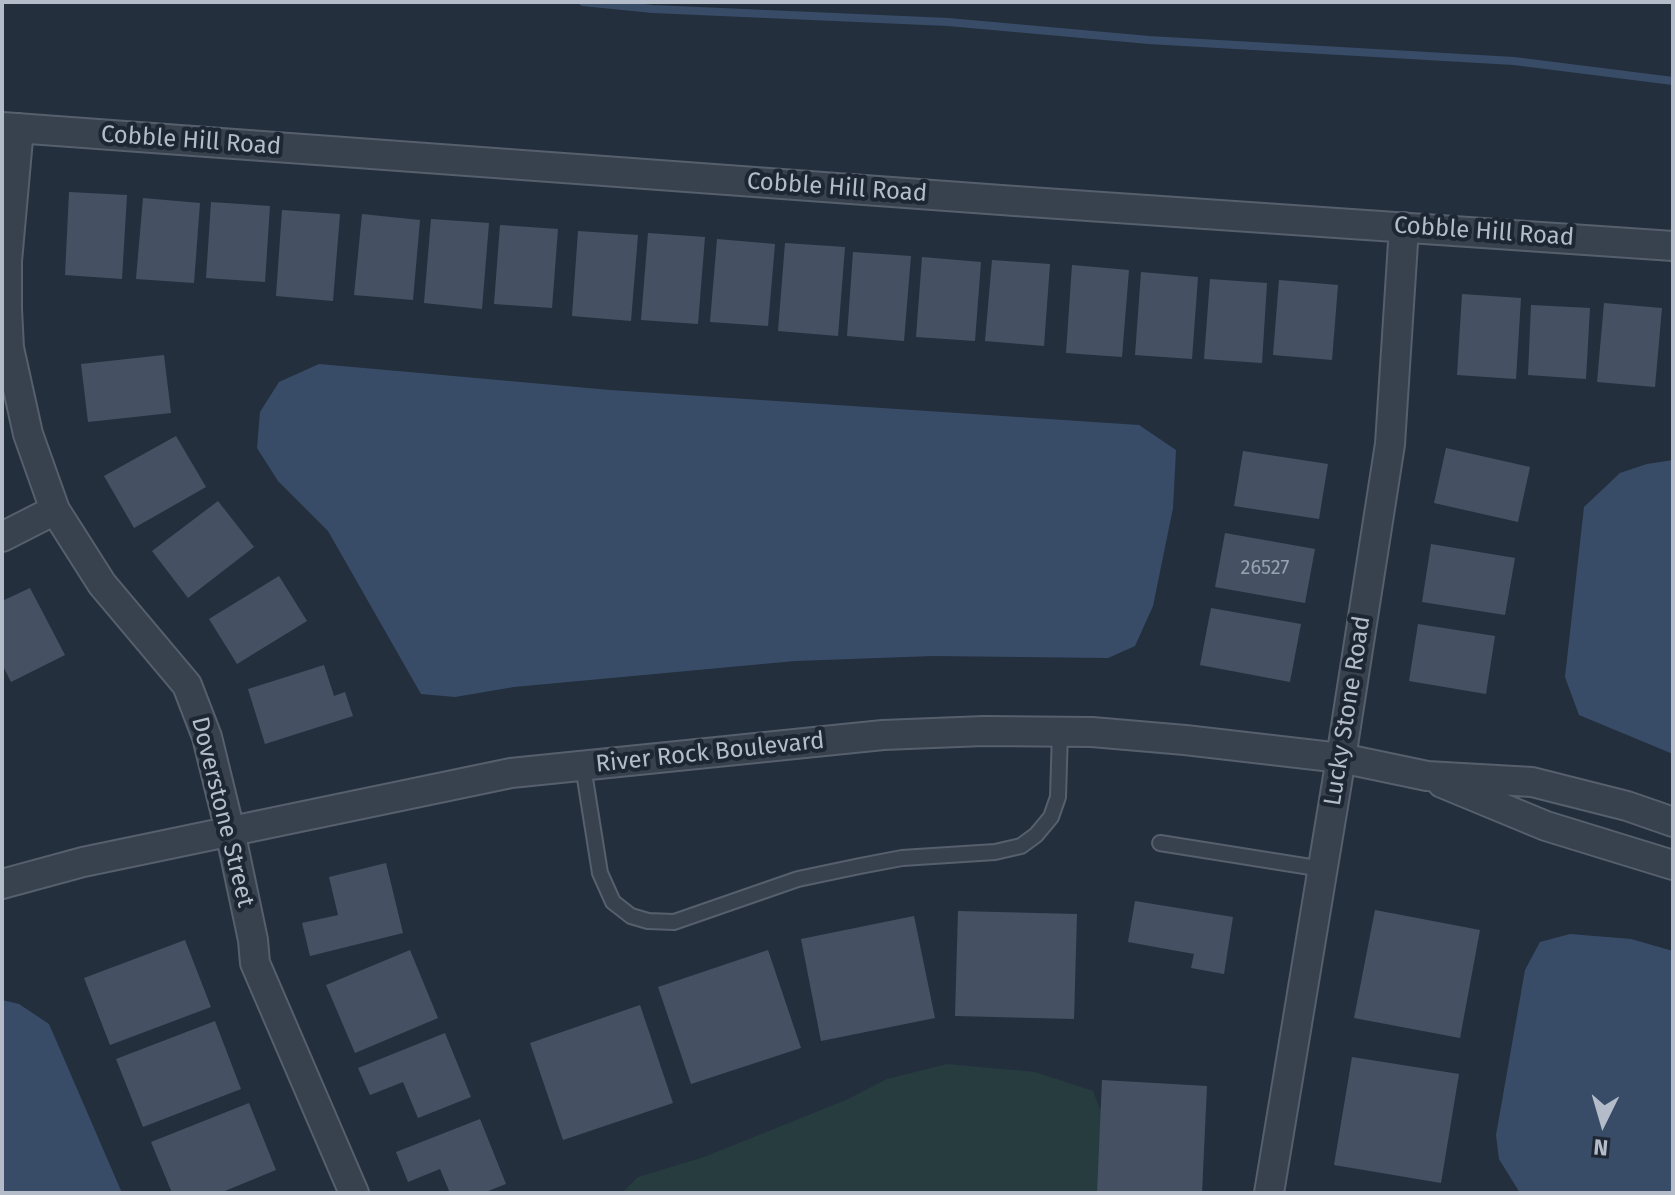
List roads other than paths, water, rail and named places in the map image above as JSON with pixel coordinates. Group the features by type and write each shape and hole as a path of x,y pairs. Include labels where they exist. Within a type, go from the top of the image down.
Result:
{"street":[{"name":"Cobble Hill Road","path":"10,127 1673,246"},
{"name":"Doverstone Street","path":"10,127 9,348 28,434 55,510 102,584 187,685 207,737 230,831 255,963 354,1193"},
{"name":"Lucky Stone Road","path":"1269,1193 1390,444 1404,227"},
{"path":"2,537 55,510"},
{"name":"River Rock Boulevard","path":"2,884 83,862 511,773 883,735 1060,732 1185,740 1341,758 1427,776 1532,782 1627,806 1673,822"},
{"name":"River Rock Boulevard","path":"1427,776 1546,826 1673,865"}],"lane":[{"path":"583,766 600,873 613,902 631,916 648,921 674,922 798,879 829,872 902,858 995,852 1021,846 1036,835 1051,817 1058,797 1060,732"},
{"path":"1160,843 1323,869"}],"water":[{"path":"319,364 610,390 1139,425 1176,450 1173,508 1153,606 1135,646 1108,658 933,656 795,661 514,687 455,697 421,694 328,531 278,481 257,448 260,412 279,382"},
{"path":"1673,460 1673,754 1579,715 1565,677 1584,507 1620,473"},
{"path":"1570,934 1631,939 1673,951 1673,1193 1520,1193 1499,1159 1496,1135 1525,970 1540,942"},
{"path":"2,1000 19,1004 49,1024 122,1193 2,1193"}],"waterway":[{"path":"583,2 653,9 948,22 1149,40 1514,61 1673,81"}]}
